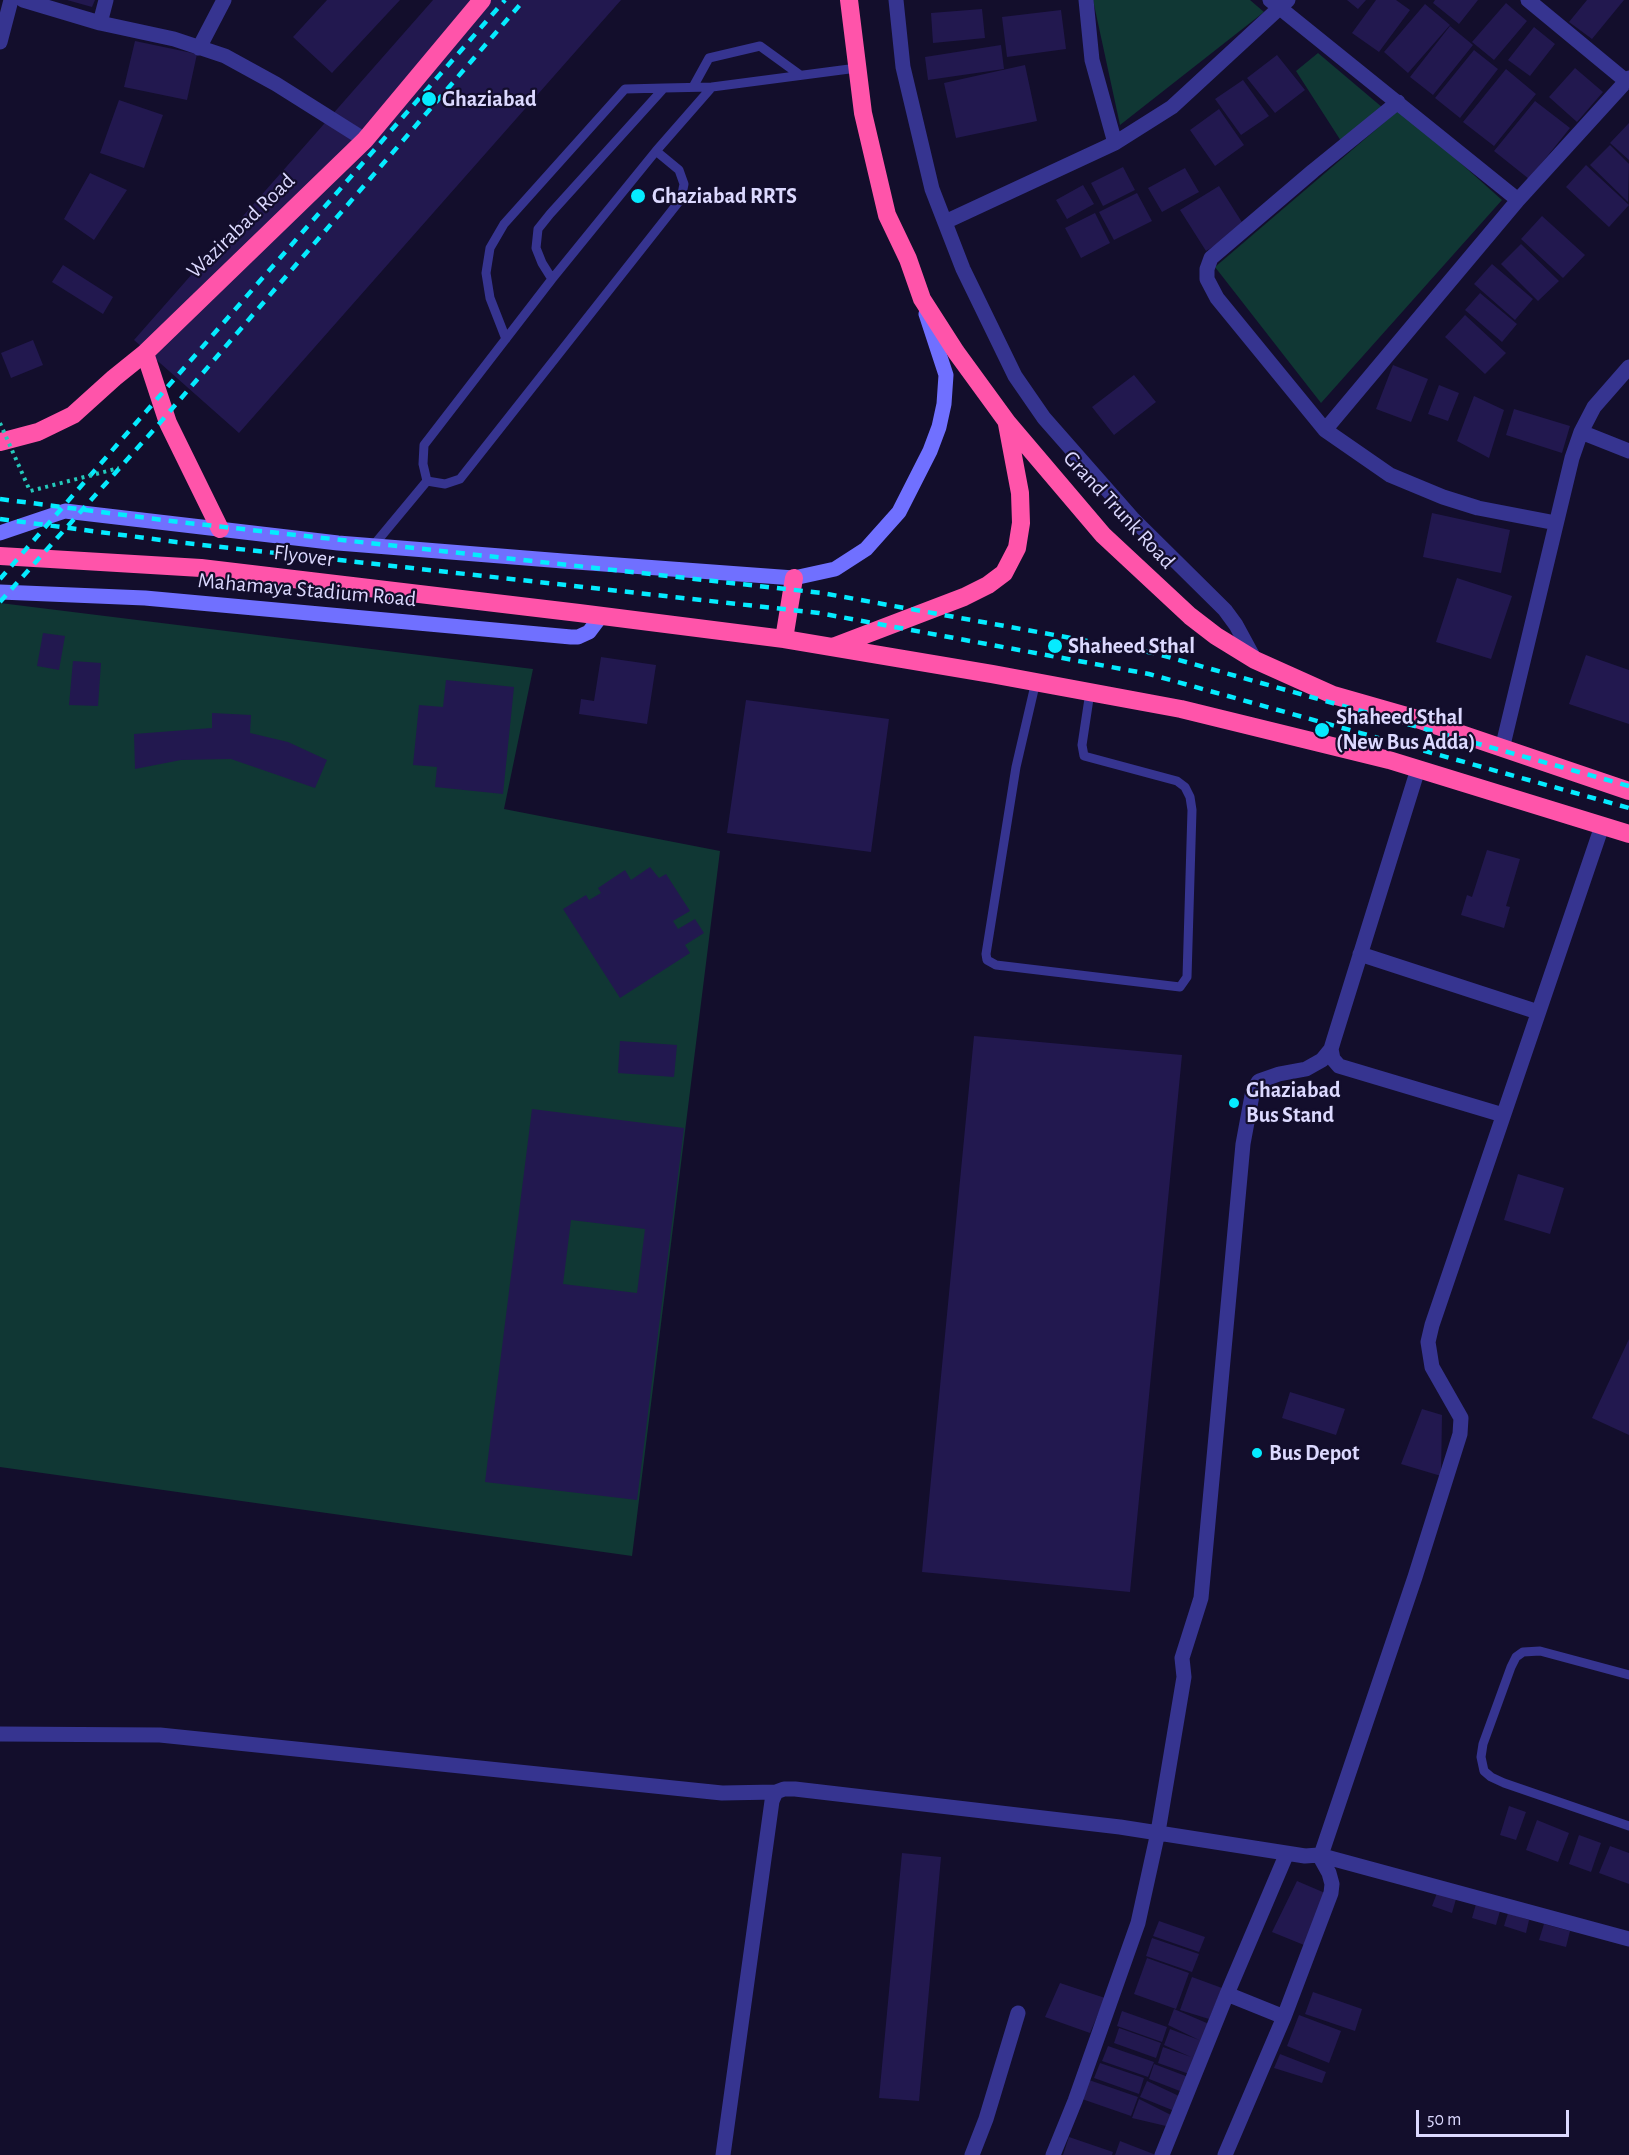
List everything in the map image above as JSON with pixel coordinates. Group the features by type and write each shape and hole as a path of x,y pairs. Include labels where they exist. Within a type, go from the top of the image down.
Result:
{"highway":[{"name":"Wazirabad Road","path":"0,442 38,432 73,415 145,353 365,140 482,0"},
{"name":"Grand Trunk Road","path":"849,0 862,113 887,215 908,259 922,300 956,352 1007,422 1103,535 1190,616 1216,636 1255,660 1334,695 1417,719 1629,791"},
{"path":"145,353 168,423 220,529"},
{"path":"831,648 964,597 988,585 1004,573 1017,548 1021,523 1020,494 1007,422"},
{"name":"Flyover","path":"0,556 201,568 601,616"},
{"path":"784,639 794,578"},
{"path":"601,616 784,639 1036,681 1181,709 1418,769 1629,834"}],"main road":[{"path":"0,533 65,511 373,546 794,578 836,569 867,549 899,512 930,451 939,427 944,404 946,375 922,300"},
{"name":"Mahamaya Stadium Road","path":"0,592 145,598 571,637 589,632 601,616"}],"street":[{"path":"0,42 11,0"},
{"path":"23,0 100,23 174,39 225,56 276,84 365,140"},
{"path":"100,23 106,0"},
{"path":"200,48 224,0"},
{"path":"896,0 903,67 932,189 963,269 1015,376 1044,418 1132,518 1225,610 1255,660"},
{"path":"1086,0 1092,60 1115,143"},
{"path":"1325,430 1518,200 1628,79 1528,0"},
{"path":"945,222 1115,143 1172,107 1279,3 1518,200"},
{"path":"1398,102 1211,258 1207,269 1207,279 1217,298 1325,430 1390,474 1443,497 1478,508 1556,523"},
{"path":"1502,749 1572,458 1581,432 1594,407 1629,367"},
{"path":"1581,432 1629,451"},
{"path":"1053,2155 1138,1923 1158,1832 1184,1677 1182,1658 1201,1598 1243,1144 1253,1090 1259,1081 1306,1069 1322,1060 1331,1049 1418,769"},
{"path":"1319,1856 1415,1577 1460,1434 1461,1418 1432,1366 1428,1342 1432,1325 1602,826"},
{"path":"1360,954 1539,1012"},
{"path":"1331,1049 1333,1059 1339,1066 1503,1115"},
{"path":"0,1734 160,1735 722,1793 776,1792 795,1788 1158,1832 1305,1856 1319,1856 1629,1940"},
{"path":"723,2155 772,1801 776,1792"},
{"path":"1162,2155 1287,1853"},
{"path":"1225,2155 1284,2018 1331,1893 1332,1884 1329,1873 1319,1856"},
{"path":"1227,1994 1284,2018"},
{"path":"972,2155 986,2119 1018,2013"}],"lane":[{"path":"693,87 709,58 760,46 800,75"},
{"path":"506,339 490,298 486,273 490,248 504,224 625,89 712,87 857,68"},
{"path":"427,481 423,464 424,445 552,279 656,151 712,87"},
{"path":"552,279 536,248 538,229 664,88"},
{"path":"427,481 445,484 460,479 681,200 684,184 679,170 656,151"},
{"path":"373,546 427,481"},
{"path":"1036,681 1016,767 986,954 987,960 996,965 1180,987 1187,977 1192,810 1190,797 1185,787 1177,781 1084,756 1082,745 1090,692"},
{"path":"1629,1675 1540,1651 1523,1652 1516,1657 1511,1666 1483,1744 1481,1757 1484,1771 1491,1777 1629,1826"}],"path":[{"path":"0,423 30,491 119,468"}],"green space":[{"path":"1093,0 1250,0 1264,12 1120,125"},
{"path":"1318,53 1383,108 1341,141 1296,71"},
{"path":"1400,109 1502,200 1321,403 1215,267"},
{"path":"0,603 533,669 504,809 720,851 632,1556 0,1467"}],"building":[{"path":"67,0 95,0 92,7"},
{"path":"327,0 400,0 332,73 293,37"},
{"name":"Ghaziabad","path":"433,0 621,0 239,433 134,340"},
{"path":"1347,0 1366,0 1358,9"},
{"path":"1376,0 1396,0 1410,10 1379,52 1352,33"},
{"path":"1435,0 1478,0 1459,24 1433,3"},
{"path":"1587,0 1624,0 1592,39 1569,22"},
{"path":"1506,3 1527,21 1494,60 1472,42"},
{"path":"1425,4 1450,25 1408,73 1384,52"},
{"path":"982,9 985,38 933,43 931,13"},
{"path":"1061,10 1066,49 1007,57 1002,17"},
{"path":"1450,26 1473,45 1433,95 1410,77"},
{"path":"1534,27 1555,44 1530,76 1508,60"},
{"path":"135,41 197,54 187,100 124,87"},
{"path":"1001,45 1004,69 928,80 925,57"},
{"path":"1474,50 1498,69 1460,118 1435,98"},
{"path":"1277,55 1305,90 1275,113 1247,78"},
{"path":"1025,65 1037,121 956,138 944,83"},
{"path":"1575,68 1603,92 1577,122 1549,97"},
{"path":"1506,69 1536,94 1494,146 1463,122"},
{"path":"1243,80 1269,116 1241,135 1215,99"},
{"path":"119,100 163,115 144,168 100,153"},
{"path":"1535,101 1570,128 1529,179 1494,151"},
{"path":"1219,109 1244,145 1215,166 1190,130"},
{"path":"1629,123 1629,160 1610,143"},
{"path":"1610,145 1629,164 1628,202 1590,165"},
{"path":"1586,165 1629,205 1609,227 1566,187"},
{"path":"1123,167 1135,190 1103,206 1091,183"},
{"path":"1185,168 1199,192 1162,212 1148,188"},
{"path":"90,173 127,190 94,240 64,219"},
{"path":"1083,185 1094,204 1067,219 1056,200"},
{"path":"1219,186 1245,227 1206,251 1180,210"},
{"path":"1137,193 1152,221 1114,240 1099,212"},
{"path":"1095,213 1110,243 1081,258 1065,228"},
{"path":"1542,216 1585,255 1563,278 1521,239"},
{"path":"1521,244 1559,281 1538,301 1501,264"},
{"path":"1492,264 1533,299 1515,320 1474,284"},
{"path":"63,265 113,297 103,314 52,282"},
{"path":"1480,293 1517,324 1502,342 1465,310"},
{"path":"1465,315 1506,353 1485,374 1445,337"},
{"path":"33,340 43,365 11,378 1,353"},
{"path":"1393,365 1428,379 1411,422 1376,409"},
{"path":"1134,375 1156,402 1114,435 1092,407"},
{"path":"1439,385 1459,393 1448,421 1428,414"},
{"path":"1474,396 1504,410 1489,458 1457,441"},
{"path":"1514,409 1570,426 1562,453 1506,435"},
{"path":"1432,513 1510,530 1501,573 1423,557"},
{"path":"1457,578 1512,596 1491,659 1436,642"},
{"path":"43,633 65,636 59,670 37,666"},
{"path":"1586,655 1629,670 1629,724 1569,704"},
{"path":"601,657 656,665 647,724 579,714 581,699 594,701"},
{"path":"73,661 101,663 98,706 69,705"},
{"path":"446,680 514,687 503,794 435,787 437,767 413,765 419,705 443,707"},
{"path":"746,700 889,719 871,852 727,833"},
{"path":"212,713 251,715 250,733 288,742 327,760 315,788 231,759 181,760 135,769 134,734 212,728"},
{"path":"1487,850 1520,859 1506,906 1510,907 1504,928 1461,915 1467,895 1472,897"},
{"path":"650,867 659,878 666,874 690,911 673,921 678,929 695,919 704,933 685,945 690,953 620,998 563,909 586,895 589,900 601,893 598,888 625,870 631,880"},
{"path":"974,1036 1182,1055 1130,1592 922,1572"},
{"path":"620,1041 677,1045 674,1077 618,1073"},
{"path":"532,1109 684,1128 637,1500 485,1482","holes":["571,1220 645,1229 637,1293 563,1284"]},
{"path":"1518,1174 1564,1188 1550,1234 1504,1220"},
{"path":"1629,1339 1629,1435 1592,1418"},
{"path":"1290,1392 1345,1409 1336,1435 1282,1418"},
{"path":"1422,1409 1442,1415 1441,1476 1401,1464"},
{"path":"1509,1806 1526,1812 1516,1840 1500,1835"},
{"path":"1537,1820 1569,1833 1558,1862 1526,1850"},
{"path":"1579,1835 1601,1843 1591,1872 1569,1864"},
{"path":"1610,1846 1629,1853 1629,1884 1599,1873"},
{"path":"902,1853 941,1857 919,2101 879,2098"},
{"path":"1297,1881 1325,1893 1304,1945 1272,1932"},
{"path":"1437,1893 1456,1899 1452,1913 1432,1906"},
{"path":"1476,1904 1500,1911 1496,1925 1472,1918"},
{"path":"1508,1913 1529,1920 1526,1933 1504,1926"},
{"path":"1159,1921 1205,1937 1199,1952 1153,1936"},
{"path":"1544,1924 1570,1931 1566,1947 1539,1940"},
{"path":"1152,1938 1199,1954 1192,1972 1146,1956"},
{"path":"1147,1958 1189,1973 1176,2009 1134,1994"},
{"path":"1192,1977 1222,1988 1209,2019 1180,2010"},
{"path":"1060,1983 1105,1998 1090,2033 1045,2017"},
{"path":"1313,1992 1362,2009 1355,2031 1305,2014"},
{"path":"1174,2009 1209,2024 1192,2075 1158,2063 1163,2047 1191,2057 1164,2045 1170,2029 1199,2040 1168,2025"},
{"path":"1122,2011 1167,2027 1162,2042 1117,2026"},
{"path":"1299,2015 1341,2031 1329,2063 1287,2046"},
{"path":"1119,2028 1161,2043 1156,2058 1114,2043"},
{"path":"1108,2046 1154,2062 1148,2077 1102,2061"},
{"path":"1280,2054 1326,2072 1322,2083 1274,2068"},
{"path":"1100,2063 1144,2078 1139,2094 1094,2078"},
{"path":"1154,2064 1191,2078 1185,2093 1149,2079"},
{"path":"1089,2080 1138,2097 1131,2116 1082,2099"},
{"path":"1147,2081 1179,2096 1177,2112 1140,2097"},
{"path":"1139,2099 1171,2115 1166,2126 1132,2118"},
{"path":"1069,2137 1113,2152 1112,2155 1063,2155"},
{"path":"1120,2141 1156,2155 1115,2155"}],"railway":[{"path":"0,579 505,0"},
{"path":"0,602 158,425 524,0"},
{"path":"0,499 179,522 822,593 1154,653 1629,786"},
{"path":"0,519 176,542 819,613 1149,674 1629,808"}],"place":[{"name":"Ghaziabad","path":"429,99"},
{"name":"Ghaziabad RRTS","path":"638,196"},
{"name":"Shaheed Sthal","path":"1055,646"},
{"name":"Shaheed Sthal (New Bus Adda)","path":"1322,730"},
{"name":"Ghaziabad Bus Stand","path":"1234,1103"},
{"name":"Bus Depot","path":"1257,1453"}]}
